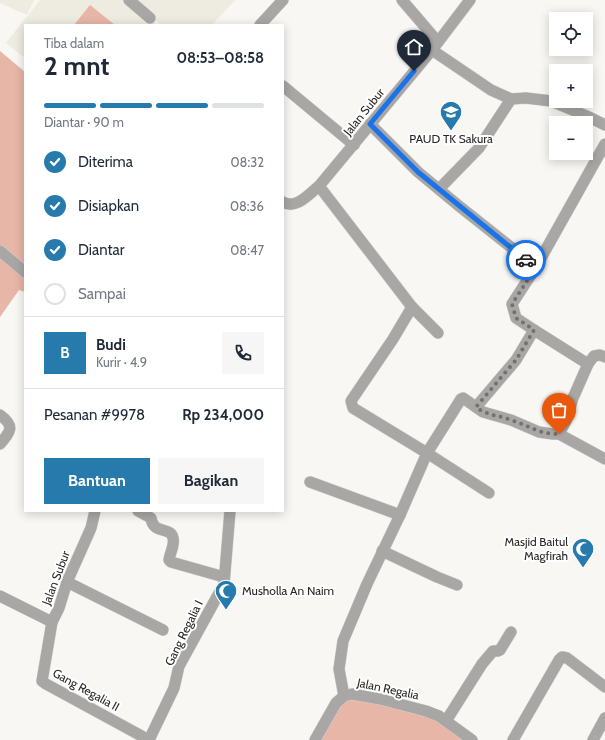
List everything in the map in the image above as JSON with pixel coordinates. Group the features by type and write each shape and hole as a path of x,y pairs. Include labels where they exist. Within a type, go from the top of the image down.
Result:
{"street":[{"path":"129,0 150,18"},
{"path":"261,24 283,0"},
{"path":"402,0 435,46 491,90 511,99 526,98 551,101 605,125"},
{"name":"Jalan Subur","path":"284,202 289,205 297,204 319,186 435,46 470,0"},
{"path":"284,87 354,145"},
{"path":"439,189 479,148 511,99"},
{"path":"370,124 418,172 536,267"},
{"path":"588,364 516,318 512,304 536,267 605,144"},
{"path":"319,186 412,307 438,333"},
{"path":"0,251 24,271"},
{"path":"412,307 393,339 351,402 353,408 489,493"},
{"path":"476,407 516,360 534,330"},
{"path":"559,434 566,421 573,398 588,364 594,356 600,355 605,357"},
{"path":"344,696 339,669 343,641 367,584 400,515 427,453 461,399 463,398 483,412 511,420 539,432 559,434 605,459"},
{"path":"0,415 7,420 10,425 10,432 0,444"},
{"path":"310,482 400,515"},
{"name":"Jalan Subur","path":"0,596 52,622 59,608 67,582 91,528 95,512"},
{"path":"140,512 151,518 154,528 170,533 173,536 174,540 169,560 171,562 224,577"},
{"name":"Gang Regalia I","path":"149,740 174,688 179,666 224,584 230,512"},
{"path":"382,551 457,585"},
{"path":"67,582 164,630"},
{"name":"Gang Regalia II","path":"52,622 42,681 93,711 115,721 149,740"},
{"path":"446,721 482,664 491,652 500,650 511,632"},
{"path":"513,740 562,657 566,658 605,687"},
{"name":"Jalan Regalia","path":"315,740 336,703 344,696 352,694 380,699 426,711 446,721 472,740"},
{"path":"593,740 605,718"}],"shaded area":[{"path":"0,0 34,0 27,15 0,3"},
{"path":"40,0 125,0 156,24 24,24 24,57 6,43"},
{"path":"133,0 235,0 213,24 160,24"},
{"path":"90,5 114,24 75,24"},
{"path":"0,51 24,71 24,292 19,290 0,317"},
{"path":"345,692 448,720 467,740 319,740"}],"way so far":[{"path":"526,260 536,267 512,304 516,318 534,330 508,371 492,386 476,407 483,412 511,420 539,432 559,434"}],"place":[{"name":"PAUD TK Sakura","path":"451,132"},
{"name":"Masjid Baitul Magfirah","path":"583,568"},
{"name":"Musholla An Naim","path":"226,610"}],"route":[{"path":"414,71 370,124 418,172 526,260"}]}
